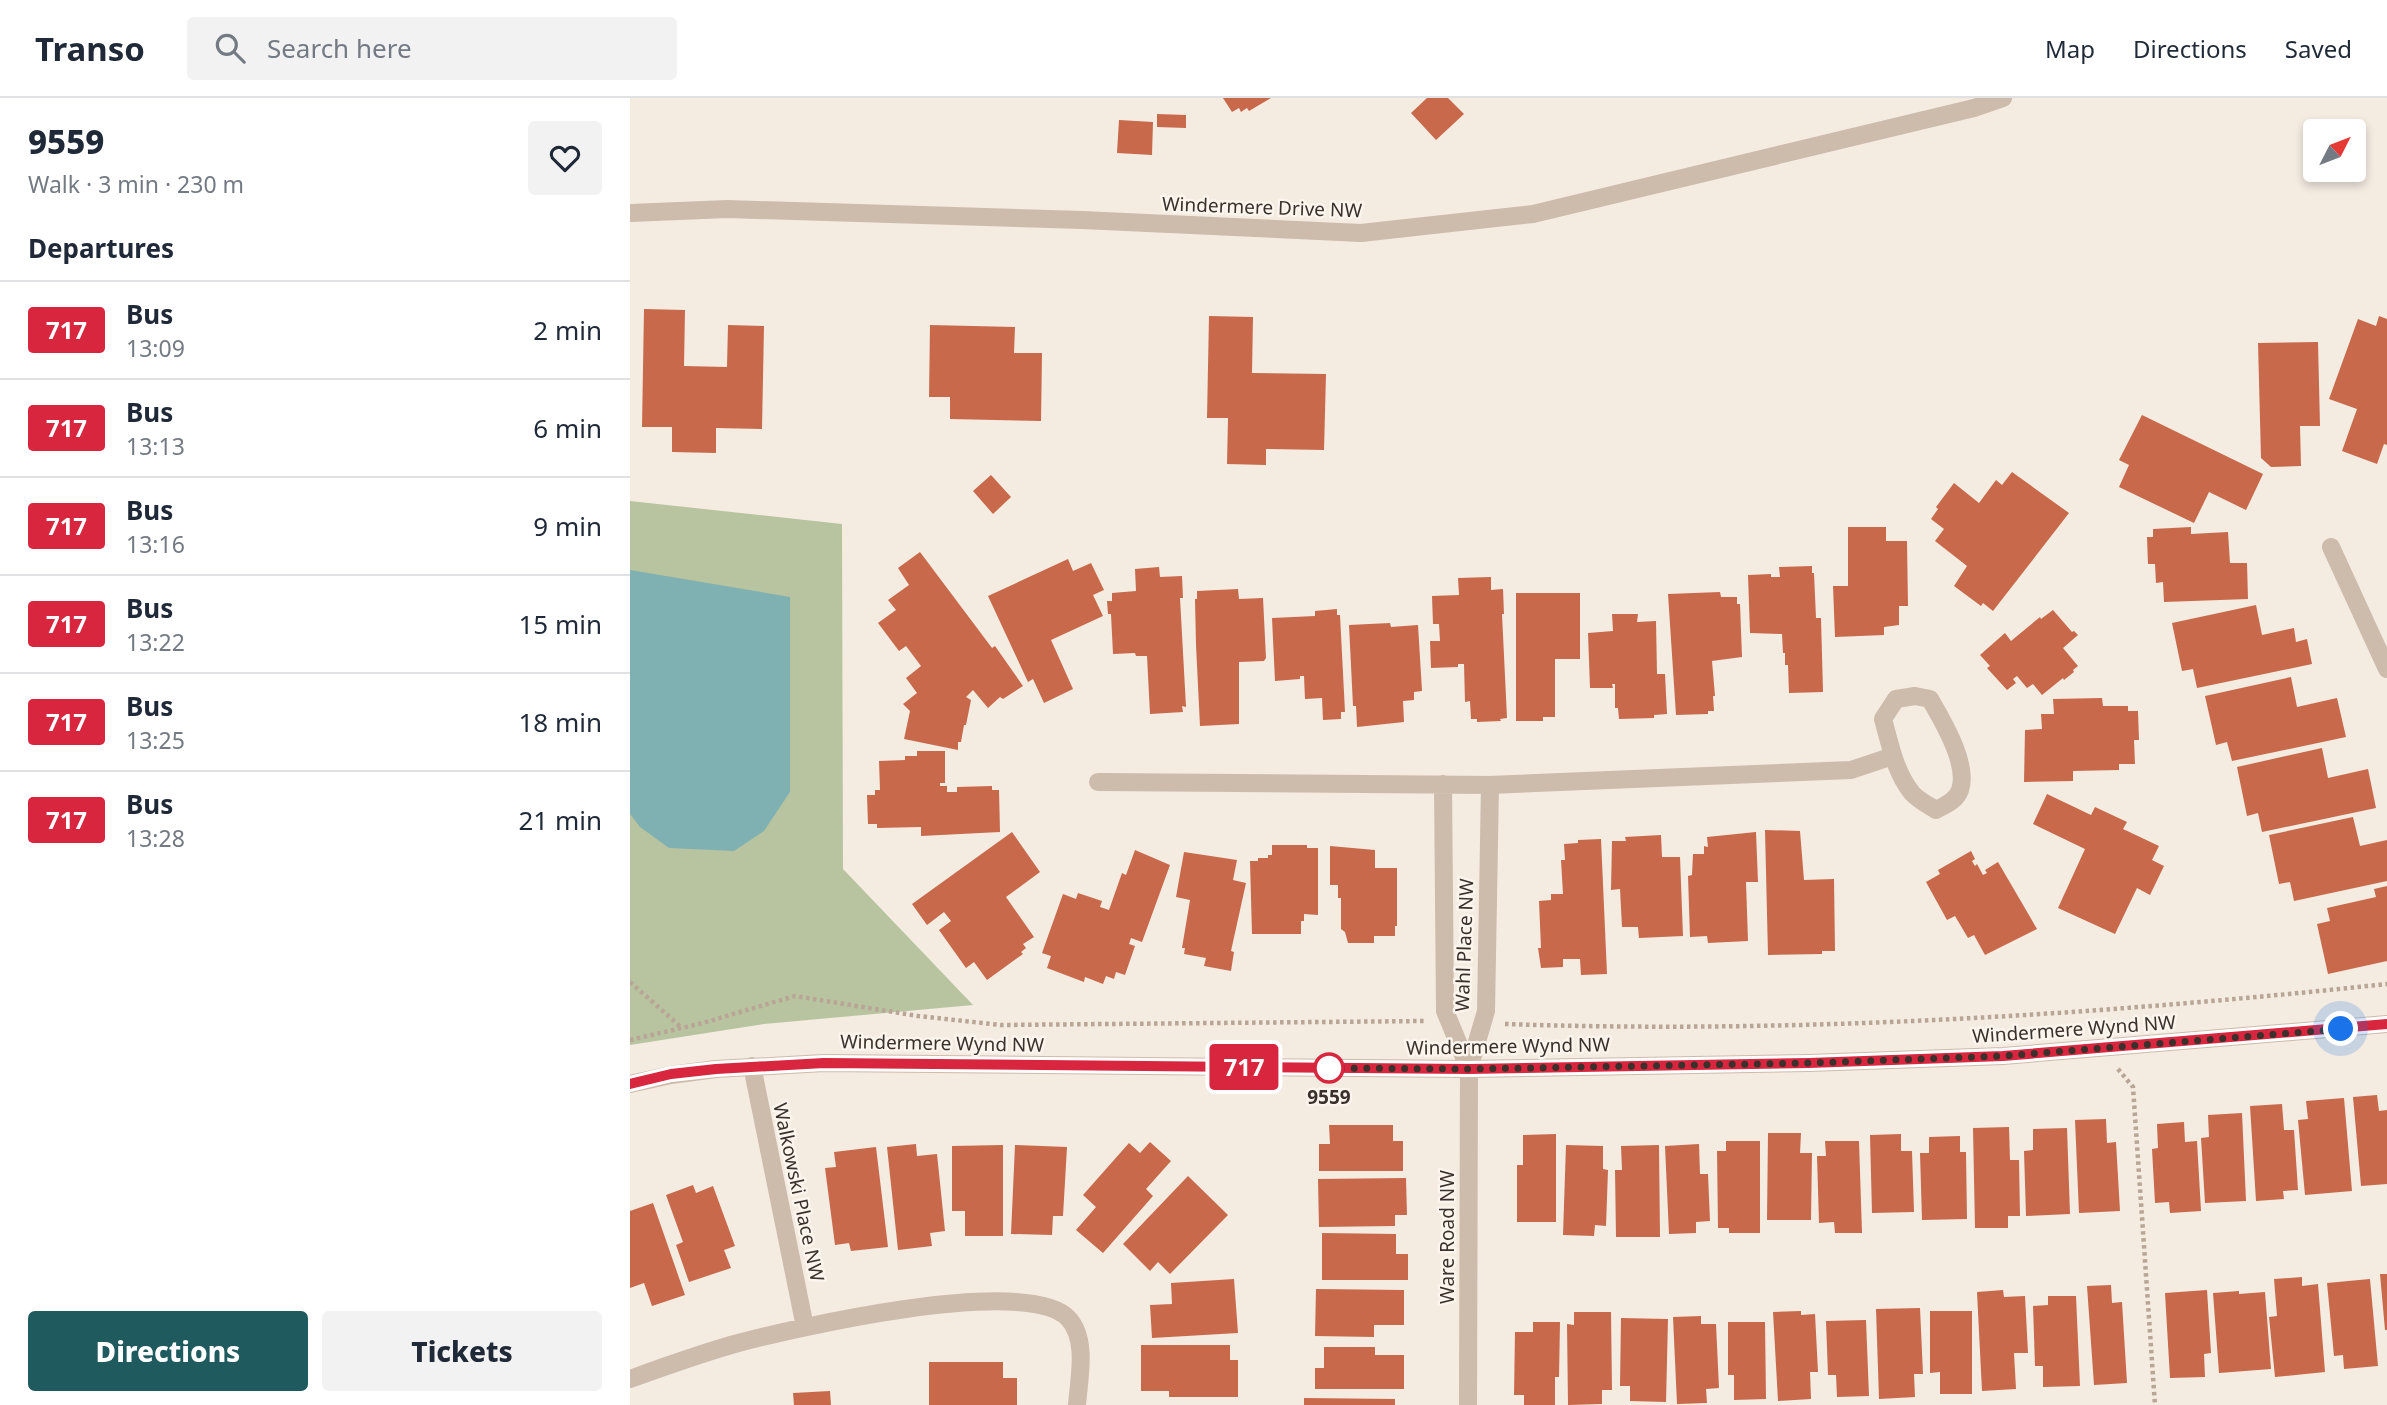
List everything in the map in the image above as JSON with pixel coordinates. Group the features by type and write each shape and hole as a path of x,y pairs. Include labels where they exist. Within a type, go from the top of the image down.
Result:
{"street":[{"name":"Windermere Drive NW","path":"630,213 727,209 1082,220 1361,233 1533,214 1974,108 2003,98"},
{"path":"2331,547 2387,669"},
{"path":"1915,696 1930,699 1957,755 1962,772 1960,790 1952,801 1936,810 1914,795 1893,757 1883,719 1896,699 1915,696"},
{"path":"1098,782 1490,785 1851,770 1893,757"},
{"name":"Wahl Place NW","path":"1443,784 1445,1011 1469,1069"},
{"name":"Wahl Place NW","path":"1469,1069 1486,1011 1490,785"},
{"name":"Windermere Wynd NW","path":"630,1084 671,1074 752,1066 824,1063 1469,1069 1809,1063 2003,1056 2387,1024"},
{"name":"Walkowski Place NW","path":"752,1066 805,1327"},
{"name":"Ware Road NW","path":"1468,1405 1469,1069"},
{"path":"630,1379 730,1346 805,1327 890,1311 1011,1300 1052,1307 1067,1317 1074,1328 1080,1344 1077,1405"}],"path":[{"path":"630,982 683,1028"},
{"path":"2101,1049 2133,1087 2155,1405"}],"green space":[{"path":"630,501 842,524 843,869 973,1005 764,1024 630,1045"}],"water":[{"path":"630,570 790,597 790,792 764,831 734,851 669,848 640,827 630,814"}],"building":[{"path":"1223,98 1271,98 1249,111 1247,108 1241,112 1239,108 1232,112"},
{"path":"1427,98 1448,98 1464,114 1436,140 1411,113"},
{"path":"1157,114 1186,115 1186,128 1157,127"},
{"path":"1119,120 1153,122 1152,155 1117,153"},
{"path":"644,309 685,310 684,366 727,367 728,325 764,326 762,429 716,428 716,453 672,452 672,427 642,427"},
{"path":"1209,316 1253,317 1252,373 1326,374 1324,450 1266,449 1266,465 1227,464 1228,418 1207,418"},
{"path":"2379,316 2387,319 2387,445 2384,444 2377,464 2342,451 2357,409 2329,399 2358,319 2376,326"},
{"path":"930,325 1015,327 1014,353 1042,353 1041,421 950,419 950,397 929,397"},
{"path":"2318,342 2320,426 2300,426 2301,466 2271,467 2261,458 2258,343"},
{"path":"2142,415 2263,474 2246,510 2209,492 2194,523 2119,487 2129,465 2119,460"},
{"path":"2012,472 2069,513 1993,611 1983,603 1981,606 1954,586 1967,566 1935,541 1944,529 1931,519 1938,509 1936,507 1954,483 1979,503 1996,480 2002,485"},
{"path":"991,475 1011,497 993,514 973,491"},
{"path":"1848,527 1886,527 1886,541 1907,541 1908,606 1899,606 1899,625 1884,627 1884,635 1835,637 1833,586 1848,586"},
{"path":"2191,527 2191,534 2228,532 2230,563 2247,563 2248,599 2164,602 2163,582 2156,583 2155,564 2148,564 2147,537 2153,537 2153,529"},
{"path":"920,552 992,648 995,646 1023,686 1003,699 1000,697 988,708 973,690 966,697 971,700 958,750 904,739 910,711 903,704 917,693 906,678 921,666 906,646 899,651 878,623 896,610 888,600 909,585 898,568"},
{"path":"1068,559 1073,571 1091,563 1104,590 1093,595 1103,616 1051,640 1073,689 1044,703 1033,679 1028,682 988,596"},
{"path":"1812,566 1816,618 1821,618 1823,692 1789,693 1788,665 1785,665 1782,634 1750,633 1748,575 1771,574 1771,577 1780,577 1779,567"},
{"path":"1159,567 1160,577 1182,576 1183,598 1180,598 1186,707 1182,706 1183,712 1150,714 1147,656 1136,656 1135,653 1113,654 1111,614 1108,614 1107,601 1112,601 1112,593 1136,591 1135,569"},
{"path":"1491,577 1491,590 1503,589 1507,718 1500,719 1501,721 1477,722 1477,719 1471,719 1470,701 1465,702 1464,664 1458,664 1458,667 1431,668 1430,641 1440,641 1439,624 1433,624 1432,596 1459,595 1458,578"},
{"path":"1238,589 1239,599 1263,598 1266,658 1264,661 1239,662 1239,724 1200,726 1196,645 1197,591"},
{"path":"1720,592 1721,597 1737,597 1737,604 1740,604 1742,657 1712,661 1714,711 1708,711 1708,714 1676,715 1668,594"},
{"path":"1516,593 1580,593 1580,659 1555,659 1555,717 1543,717 1543,721 1516,721"},
{"path":"2256,605 2262,635 2294,628 2296,642 2307,639 2312,664 2197,688 2193,669 2182,671 2172,623"},
{"path":"1337,609 1337,615 1340,615 1345,712 1341,712 1341,719 1323,720 1322,698 1305,699 1304,676 1300,676 1300,679 1275,681 1272,618 1315,616 1315,611"},
{"path":"2053,610 2072,632 2078,635 2063,648 2078,666 2074,672 2042,695 2033,684 2027,688 2017,676 2013,679 2016,683 2007,690 1987,668 1990,666 1980,655 2005,633 2011,641"},
{"path":"1612,614 1638,614 1637,622 1656,621 1657,674 1665,674 1667,714 1654,715 1654,718 1619,719 1618,708 1615,708 1615,684 1612,684 1613,688 1590,688 1588,633 1613,631"},
{"path":"1390,623 1391,627 1418,625 1422,691 1414,692 1414,700 1403,701 1404,722 1357,727 1356,706 1353,706 1349,625"},
{"path":"2291,677 2297,707 2337,698 2346,737 2232,761 2227,742 2216,745 2205,696"},
{"path":"2102,698 2103,706 2128,706 2128,711 2138,711 2139,740 2134,740 2135,764 2119,764 2119,770 2073,771 2073,781 2024,782 2025,730 2042,729 2041,714 2054,714 2053,699"},
{"path":"2322,748 2328,778 2368,769 2376,808 2262,832 2258,813 2247,816 2237,767"},
{"path":"917,751 945,751 945,783 940,783 940,786 947,786 947,792 957,792 957,787 992,786 992,790 999,790 1000,832 921,836 921,827 877,828 877,824 868,824 867,795 875,795 875,790 880,790 879,761 905,760 905,756 917,756"},
{"path":"2047,794 2091,815 2095,807 2127,822 2123,829 2159,846 2152,860 2164,866 2150,895 2137,888 2115,934 2058,908 2085,849 2033,824"},
{"path":"2353,817 2360,846 2387,840 2387,881 2294,901 2290,882 2279,884 2269,835"},
{"path":"1765,830 1800,831 1804,880 1834,879 1835,951 1822,951 1822,954 1768,955"},
{"path":"1012,832 1040,872 1006,897 1034,937 1023,944 1026,948 1021,952 1023,954 987,980 974,962 966,968 939,930 951,921 944,912 927,925 912,904"},
{"path":"1756,832 1758,882 1746,882 1748,941 1708,943 1707,936 1690,937 1688,876 1692,875 1693,854 1704,854 1704,846 1708,847 1707,837"},
{"path":"1661,835 1662,857 1680,857 1683,936 1639,938 1638,927 1622,927 1620,889 1611,890 1612,841 1626,841 1625,837"},
{"path":"1601,839 1607,974 1581,975 1580,959 1563,959 1563,967 1541,968 1538,948 1541,948 1539,901 1551,900 1551,894 1563,894 1561,860 1565,860 1564,844"},
{"path":"1272,845 1307,845 1307,848 1318,848 1318,915 1304,914 1301,934 1252,934 1250,861 1268,858 1268,855 1272,855"},
{"path":"1330,846 1375,850 1375,868 1397,868 1395,936 1374,936 1374,943 1348,943 1345,932 1341,929 1341,898 1338,898 1338,885 1330,885"},
{"path":"1135,850 1170,865 1142,942 1131,938 1129,944 1135,946 1125,975 1116,972 1114,979 1106,976 1103,984 1085,977 1084,982 1047,968 1051,956 1042,953 1063,894 1076,899 1078,893 1102,901 1100,907 1109,910 1122,873 1126,875"},
{"path":"1971,851 1975,859 1972,861 1983,875 1987,873 1985,870 1998,862 2037,929 1985,955 1974,935 1968,938 1955,916 1947,920 1926,882 1940,874 1938,870"},
{"path":"1184,852 1237,860 1233,880 1246,883 1231,951 1234,952 1231,971 1204,966 1206,958 1184,954 1185,948 1182,948 1190,900 1176,897"},
{"path":"2387,886 2387,961 2328,974 2317,924 2330,921 2327,908 2376,897 2374,889"},
{"path":"2377,1095 2379,1111 2387,1110 2387,1184 2361,1186 2353,1097"},
{"path":"2344,1098 2352,1191 2305,1195 2298,1120 2308,1119 2306,1101"},
{"path":"2282,1104 2284,1130 2294,1130 2298,1190 2283,1191 2284,1199 2256,1201 2250,1106"},
{"path":"2242,1113 2246,1201 2205,1203 2201,1138 2209,1137 2208,1115"},
{"path":"2106,1119 2107,1143 2116,1142 2120,1211 2079,1213 2075,1120"},
{"path":"2184,1122 2185,1142 2197,1141 2201,1211 2170,1213 2169,1202 2155,1203 2152,1149 2158,1148 2157,1124"},
{"path":"1329,1125 1393,1125 1393,1141 1403,1141 1403,1171 1319,1171 1319,1144 1330,1144"},
{"path":"2009,1127 2010,1160 2019,1160 2020,1216 2008,1216 2008,1228 1975,1228 1973,1128"},
{"path":"2067,1128 2070,1214 2026,1216 2024,1151 2033,1150 2033,1129"},
{"path":"1768,1133 1801,1133 1800,1153 1812,1153 1811,1220 1767,1220"},
{"path":"1556,1134 1556,1222 1517,1222 1517,1165 1523,1165 1523,1135"},
{"path":"1901,1134 1901,1151 1912,1151 1914,1212 1872,1213 1870,1135"},
{"path":"1960,1136 1960,1152 1966,1152 1967,1219 1922,1220 1920,1153 1929,1153 1929,1137"},
{"path":"1726,1141 1760,1141 1760,1233 1729,1233 1729,1228 1718,1228 1717,1151 1726,1151"},
{"path":"1825,1141 1859,1141 1862,1233 1835,1233 1834,1222 1819,1223 1817,1156 1826,1156"},
{"path":"1150,1142 1171,1161 1146,1189 1153,1196 1103,1253 1076,1230 1096,1207 1083,1195 1129,1143 1140,1153"},
{"path":"916,1144 917,1156 937,1154 945,1231 930,1233 932,1246 898,1250 887,1147"},
{"path":"1699,1144 1700,1174 1708,1174 1710,1221 1696,1222 1696,1233 1669,1234 1665,1146"},
{"path":"1003,1145 1003,1236 965,1236 965,1211 952,1211 952,1146"},
{"path":"1015,1145 1067,1147 1063,1216 1053,1216 1052,1235 1011,1234"},
{"path":"1566,1145 1603,1146 1603,1169 1608,1170 1606,1226 1595,1225 1594,1236 1563,1235"},
{"path":"1659,1145 1660,1237 1616,1237 1615,1170 1622,1170 1621,1146"},
{"path":"876,1147 888,1247 851,1251 849,1243 835,1245 825,1168 836,1167 834,1152"},
{"path":"1188,1176 1228,1215 1170,1274 1158,1262 1150,1271 1123,1244"},
{"path":"1406,1178 1407,1215 1395,1215 1395,1226 1319,1227 1318,1179"},
{"path":"693,1185 696,1193 713,1186 735,1246 724,1250 731,1268 689,1282 676,1245 683,1242 666,1195"},
{"path":"653,1203 685,1295 652,1306 644,1283 630,1288 630,1211"},
{"path":"1322,1233 1396,1234 1396,1254 1408,1254 1408,1280 1322,1280"},
{"path":"2380,1274 2387,1274 2387,1330 2385,1330"},
{"path":"2302,1277 2302,1286 2318,1284 2325,1372 2275,1377 2269,1317 2277,1316 2274,1279"},
{"path":"1234,1279 1238,1333 1152,1338 1150,1305 1172,1304 1171,1283"},
{"path":"2370,1279 2378,1366 2344,1369 2343,1355 2334,1356 2327,1283"},
{"path":"2111,1285 2112,1303 2122,1302 2127,1383 2094,1385 2087,1286"},
{"path":"1316,1289 1404,1290 1404,1325 1374,1325 1374,1337 1315,1336"},
{"path":"2003,1290 2004,1297 2025,1296 2028,1353 2014,1353 2016,1389 1982,1391 1977,1292"},
{"path":"2207,1290 2211,1353 2204,1354 2205,1377 2170,1378 2165,1293"},
{"path":"2239,1291 2239,1294 2265,1292 2271,1369 2219,1373 2213,1293"},
{"path":"2048,1296 2076,1296 2080,1386 2043,1387 2043,1366 2035,1366 2033,1306 2048,1305"},
{"path":"1920,1308 1923,1374 1914,1374 1915,1397 1879,1399 1876,1309"},
{"path":"1801,1311 1801,1315 1815,1314 1818,1372 1810,1372 1811,1399 1778,1401 1773,1312"},
{"path":"1930,1311 1972,1311 1972,1394 1940,1394 1940,1372 1930,1373"},
{"path":"1574,1312 1611,1312 1612,1390 1602,1390 1602,1404 1568,1405 1567,1324 1574,1325"},
{"path":"1701,1316 1701,1324 1716,1324 1719,1388 1706,1389 1707,1403 1677,1404 1673,1317"},
{"path":"1621,1318 1668,1319 1666,1402 1630,1401 1630,1386 1620,1386"},
{"path":"1866,1320 1869,1396 1837,1397 1836,1375 1828,1375 1826,1321"},
{"path":"1533,1322 1560,1322 1559,1377 1555,1377 1555,1405 1524,1405 1524,1395 1514,1395 1515,1332 1533,1332"},
{"path":"1728,1322 1765,1322 1766,1399 1734,1400 1734,1375 1728,1375"},
{"path":"1141,1345 1230,1345 1230,1360 1238,1360 1238,1397 1169,1397 1169,1391 1141,1391"},
{"path":"1324,1347 1375,1347 1375,1355 1404,1355 1404,1389 1315,1389 1315,1368 1324,1368"},
{"path":"929,1362 1003,1362 1003,1378 1017,1378 1017,1405 929,1405"},
{"path":"830,1391 831,1405 794,1405 793,1393"},
{"path":"1304,1398 1395,1399 1395,1405 1304,1405"}],"bus line":[{"name":"717","path":"630,1084 671,1074 716,1069 824,1063 1469,1069 1809,1063 2003,1056 2387,1024"}],"place":[{"name":"9559","path":"1329,1068"}],"route":[{"path":"1329,1068 1469,1069 1809,1063 2003,1056 2341,1029"}]}
